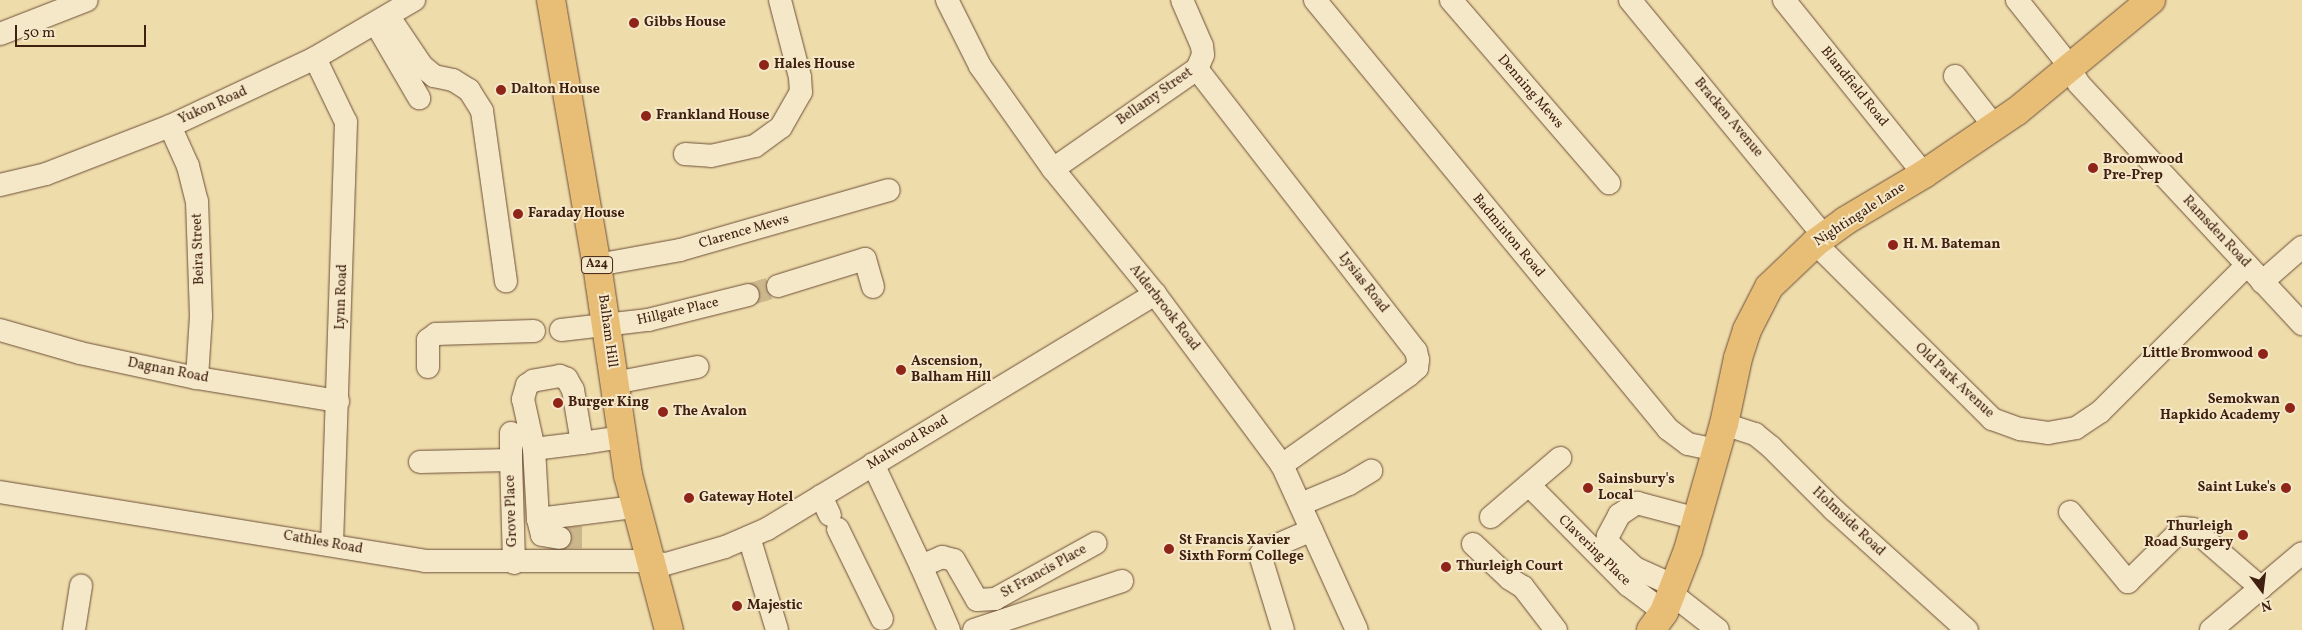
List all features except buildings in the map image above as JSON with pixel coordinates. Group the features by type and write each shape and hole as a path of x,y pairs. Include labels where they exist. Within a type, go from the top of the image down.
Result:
{"main road":[{"name":"Balham Hill","path":"551,0 598,264 622,437 635,507 669,630"},
{"name":"Nightingale Lane","path":"1666,605 1697,519 1724,424 1738,358 1760,302 1783,271 1820,239 1924,174 1994,126 2151,0"}],"street":[{"path":"0,34 87,0"},
{"name":"Yukon Road","path":"0,185 46,174 170,126 314,58 383,20 414,0"},
{"path":"684,154 711,156 755,146 781,127 801,92 800,77 780,0"},
{"name":"Alderbrook Road","path":"946,0 980,66 1053,169 1155,294 1282,465 1357,630"},
{"name":"Bellamy Street","path":"1053,169 1197,69 1202,55 1202,46 1182,0"},
{"name":"Badminton Road","path":"1315,0 1668,429 1688,444 1716,450"},
{"name":"Denning Mews","path":"1451,0 1609,183"},
{"name":"Bracken Avenue","path":"1630,0 1820,239"},
{"name":"Blandfield Road","path":"1784,0 1924,174"},
{"name":"Ramsden Road","path":"2017,0 2079,84 2302,324"},
{"path":"383,20 419,98"},
{"path":"383,20 422,66 434,76 453,80 469,90 482,111 506,281"},
{"name":"Lynn Road","path":"314,58 346,122 332,544"},
{"name":"Lysias Road","path":"1197,69 1416,351 1418,360 1417,368 1409,375 1282,465"},
{"path":"1954,76 1994,126"},
{"name":"Beira Street","path":"170,126 188,166 197,201 201,316 197,378"},
{"name":"Clarence Mews","path":"598,264 680,250 889,190"},
{"name":"Old Park Avenue","path":"1820,239 1992,419 2020,429 2048,433 2076,428 2100,412 2247,265"},
{"path":"2262,282 2302,247"},
{"path":"778,286 865,259 873,287"},
{"name":"Malwood Road","path":"649,562 676,562 749,537 830,513 873,464 1155,294"},
{"name":"Hillgate Place","path":"561,330 648,320 748,295"},
{"name":"Dagnan Road","path":"0,330 80,353 197,378 338,401"},
{"path":"428,367 428,340 436,334 534,331"},
{"path":"614,383 697,367"},
{"path":"560,538 542,535 538,519 534,449 523,393 533,381 560,376 567,379 573,390 582,443"},
{"name":"Holmside Road","path":"1724,424 1755,434 1771,447 1834,510 1966,630"},
{"name":"Grove Place","path":"511,433 514,563"},
{"path":"534,449 622,437"},
{"path":"1491,517 1560,458"},
{"name":"Grove Place","path":"420,462 511,460"},
{"path":"873,464 949,630"},
{"path":"1301,504 1349,484 1371,471"},
{"name":"Clavering Place","path":"1529,485 1628,585 1666,605"},
{"name":"Cathles Road","path":"0,492 332,544 425,561 514,563 649,562"},
{"path":"1697,519 1636,503 1619,515 1608,536 1607,542 1635,568 1666,605 1718,630"},
{"path":"538,519 635,507"},
{"path":"2070,512 2128,582 2184,528 2193,529 2261,588"},
{"path":"830,513 882,618"},
{"path":"1283,630 1260,556 1264,551 1312,530"},
{"path":"749,537 776,630"},
{"name":"St Francis Place","path":"921,566 942,557 954,560 977,600 984,602 995,599 1096,543"},
{"path":"1474,544 1510,580 1523,587 1556,630"},
{"path":"2211,630 2302,553"},
{"path":"974,630 1122,581"},
{"path":"74,630 81,586"}],"tunnel":[{"path":"748,295 778,286"},
{"path":"560,538 587,537"}],"place":[{"name":"Gibbs House","path":"634,23"},
{"name":"Hales House","path":"764,65"},
{"name":"Dalton House","path":"501,90"},
{"name":"Frankland House","path":"646,116"},
{"name":"Broomwood Pre-Prep","path":"2093,168"},
{"name":"Faraday House","path":"518,214"},
{"name":"H. M. Bateman","path":"1893,245"},
{"name":"Little Bromwood","path":"2263,354"},
{"name":"Ascension, Balham Hill","path":"901,370"},
{"name":"Burger King","path":"558,403"},
{"name":"Semokwan Hapkido Academy","path":"2290,408"},
{"name":"The Avalon","path":"663,412"},
{"name":"Sainsbury's Local","path":"1588,488"},
{"name":"Saint Luke's","path":"2286,488"},
{"name":"Gateway Hotel","path":"689,498"},
{"name":"Thurleigh Road Surgery","path":"2243,535"},
{"name":"St Francis Xavier Sixth Form College","path":"1169,549"},
{"name":"Thurleigh Court","path":"1446,567"},
{"name":"Majestic","path":"737,606"}]}
